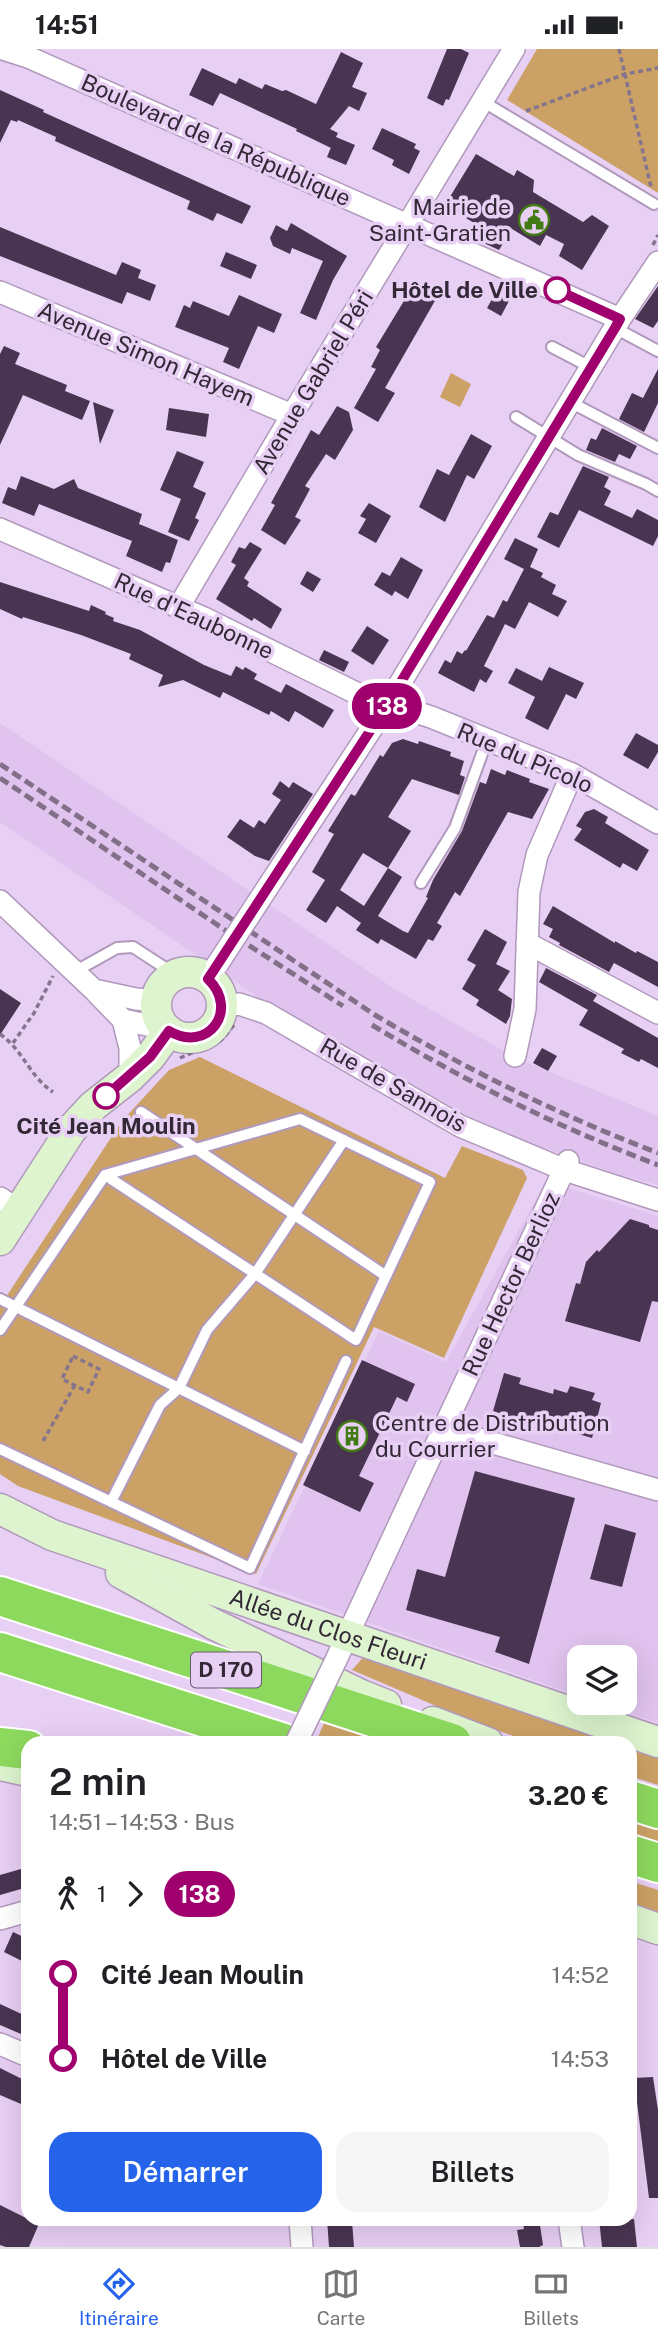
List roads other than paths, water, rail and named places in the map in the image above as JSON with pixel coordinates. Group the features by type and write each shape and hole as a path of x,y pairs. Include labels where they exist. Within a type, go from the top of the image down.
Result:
{"highway":[{"name":"D 170","path":"0,1596 430,1736"},
{"name":"D 170","path":"0,1652 262,1736"},
{"path":"0,1747 21,1749"},
{"path":"637,1800 658,1808"},
{"path":"637,1856 658,1863"},
{"path":"637,1865 658,1871"}],"street":[{"name":"Avenue Gabriel Péri","path":"178,608 514,49"},
{"name":"Boulevard de la République","path":"1,50 28,57 408,224 617,324"},
{"path":"213,972 176,975 166,982 157,1001 160,1021 168,1030 188,1038 208,1033 231,1005 220,996 213,972 387,705 617,324 658,262"},
{"name":"Avenue Simon Hayem","path":"0,292 292,415"},
{"name":"Rue d'Eaubonne","path":"0,529 387,705"},
{"name":"Rue du Picolo","path":"387,705 431,717 572,773 658,823"},
{"path":"515,1056 525,1009 528,892 537,855 572,773"},
{"path":"0,901 122,1020 130,1048 140,1067"},
{"path":"527,943 658,1013"},
{"path":"94,990 157,1001"},
{"name":"Rue de Sannois","path":"231,1005 266,1013 460,1126 658,1200"},
{"path":"122,1020 168,1030"},
{"path":"0,1240 9,1204 93,1106 140,1067 168,1030"},
{"name":"Rue Hector Berlioz","path":"342,1648 567,1165"},
{"path":"444,1429 658,1490"},
{"name":"Allée du Clos Fleuri","path":"0,1509 52,1535 342,1648 658,1742"},
{"path":"52,1535 213,1623 361,1695 469,1736"},
{"path":"299,1736 342,1648"},
{"path":"0,1765 21,1770"},
{"path":"0,1919 21,1912"},
{"path":"637,1922 658,1929"},
{"path":"0,2044 21,2053"},
{"path":"300,2226 302,2247"}],"lane":[{"path":"482,101 653,199"},
{"path":"617,324 658,351"},
{"path":"552,347 592,368"},
{"path":"570,402 658,448"},
{"path":"516,417 578,455 658,491"},
{"path":"421,883 455,828 487,740"},
{"path":"68,966 117,948 132,947 176,975"},
{"path":"141,1112 386,1276"},
{"path":"0,1330 105,1175 300,1119 430,1182 356,1340 105,1175"},
{"path":"111,1502 160,1405 179,1388 207,1330 255,1274 344,1140"},
{"path":"0,1299 305,1451"},
{"path":"0,1450 250,1568 346,1361"}],"railway":[{"path":"0,764 375,1015 514,1090 658,1153"},
{"path":"0,778 343,1006"},
{"path":"372,1025 512,1102 658,1165"}],"place":[{"name":"Mairie de Saint-Gratien","path":"534,220"},
{"name":"Hôtel de Ville","path":"557,290"},
{"name":"Cité Jean Moulin","path":"106,1096"},
{"name":"Centre de Distribution du Courrier","path":"352,1436"}]}
